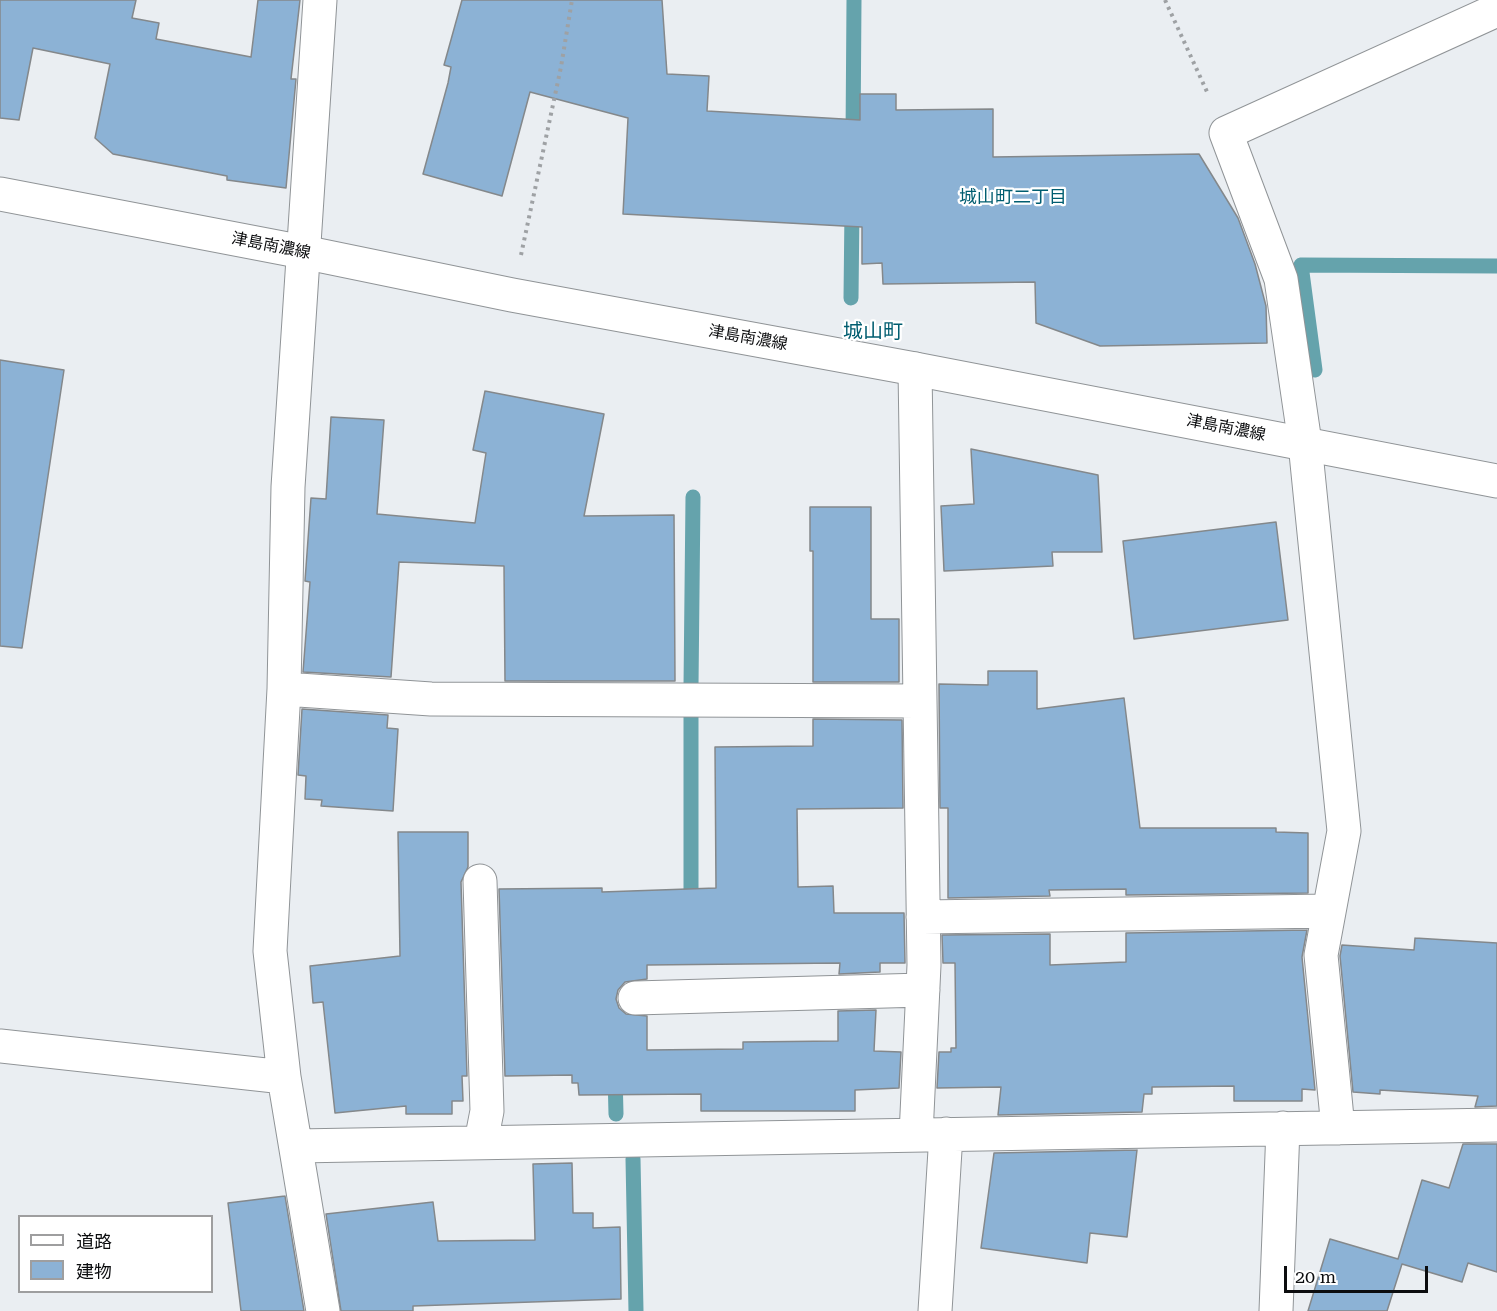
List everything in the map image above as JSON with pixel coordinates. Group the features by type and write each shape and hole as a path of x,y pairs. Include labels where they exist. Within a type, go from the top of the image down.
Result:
{"street":[{"path":"320,0 288,487 284,689 270,951 284,1077 323,1311"},
{"path":"1338,1128 1321,955 1344,831 1305,443 1281,279 1226,133 1497,10"},
{"name":"津島南濃線","path":"0,194 303,252 513,296 915,369 1497,481"},
{"path":"915,369 923,990 931,1135 935,1311"},
{"path":"284,689 431,699 920,701"},
{"path":"480,881 487,1111 481,1142"},
{"path":"923,917 1329,911"},
{"path":"634,998 923,990"},
{"path":"0,1046 284,1077"},
{"path":"297,1146 1497,1125"},
{"path":"1276,1311 1283,1128"}],"path":[{"path":"513,296 561,67 572,0"},
{"path":"1165,0 1226,133"}],"building":[{"path":"0,0 136,0 132,18 159,23 156,39 251,57 258,0 300,0 291,79 296,79 286,188 227,180 227,176 113,154 95,138 110,64 33,48 19,120 0,118"},
{"path":"462,0 662,0 667,74 709,76 707,111 860,120 860,94 896,94 896,110 993,109 993,157 1199,154 1238,218 1255,264 1266,306 1267,343 1100,346 1036,323 1035,282 883,284 882,263 862,264 862,227 623,214 628,118 530,92 502,196 423,174 448,83 451,67 444,65"},
{"path":"0,360 64,370 22,648 0,646"},
{"path":"485,391 604,414 584,516 674,515 675,681 505,681 504,566 399,562 391,677 303,672 310,582 305,581 311,498 326,499 331,417 384,420 377,514 475,523 486,453 473,450"},
{"path":"971,449 1098,475 1102,552 1052,552 1053,566 944,571 941,506 974,504"},
{"path":"810,507 871,507 871,619 899,619 899,682 813,682 813,551 810,551"},
{"path":"1276,522 1288,620 1134,639 1123,541"},
{"path":"988,671 1037,671 1037,709 1124,698 1140,828 1276,828 1276,832 1308,833 1308,893 1126,895 1126,889 1049,890 1050,896 948,898 948,808 940,808 939,684 988,685"},
{"path":"302,709 388,715 387,728 398,729 393,811 321,806 322,800 305,799 306,776 298,775"},
{"path":"813,719 902,720 903,808 797,809 798,887 833,886 834,913 904,913 905,963 880,963 880,972 839,974 840,963 647,965 647,979 625,982 618,990 616,999 619,1008 626,1014 647,1016 647,1050 743,1049 743,1042 838,1041 838,1011 876,1010 874,1051 901,1052 899,1088 855,1090 855,1111 701,1111 701,1094 579,1095 578,1083 572,1083 572,1075 505,1076 499,889 602,888 602,892 716,888 715,747 813,746"},
{"path":"398,832 468,832 468,867 461,882 467,1076 462,1076 463,1101 452,1101 452,1114 406,1114 406,1106 335,1113 323,1002 313,1003 310,966 400,956"},
{"path":"1307,930 1302,957 1315,1090 1302,1089 1302,1101 1234,1101 1234,1086 1152,1087 1152,1094 1144,1094 1142,1112 998,1115 1001,1087 937,1088 939,1052 951,1052 951,1048 956,1048 955,963 943,963 942,935 1050,934 1050,965 1126,962 1126,933"},
{"path":"1415,938 1497,943 1497,1106 1475,1107 1478,1096 1380,1090 1380,1094 1353,1092 1340,956 1342,945 1414,950"},
{"path":"1463,1144 1497,1144 1497,1272 1468,1263 1462,1282 1402,1264 1387,1311 1308,1311 1330,1239 1398,1259 1422,1180 1449,1188"},
{"path":"1137,1150 1127,1237 1090,1233 1087,1263 981,1248 994,1153"},
{"path":"572,1163 573,1213 593,1213 593,1228 620,1227 621,1299 413,1306 413,1311 341,1311 326,1214 433,1202 438,1241 535,1240 533,1164"},
{"path":"285,1196 304,1311 241,1311 228,1203"}],"waterway":[{"path":"853,139 854,0"},
{"path":"851,298 852,208"},
{"path":"1315,370 1301,265 1497,266"},
{"path":"691,686 693,497"},
{"path":"691,713 691,908"},
{"path":"615,1074 616,1114"},
{"path":"633,1159 636,1311"}],"district":[{"name":"城山町二丁目","path":"1013,198"},
{"name":"城山町","path":"873,332"}]}
